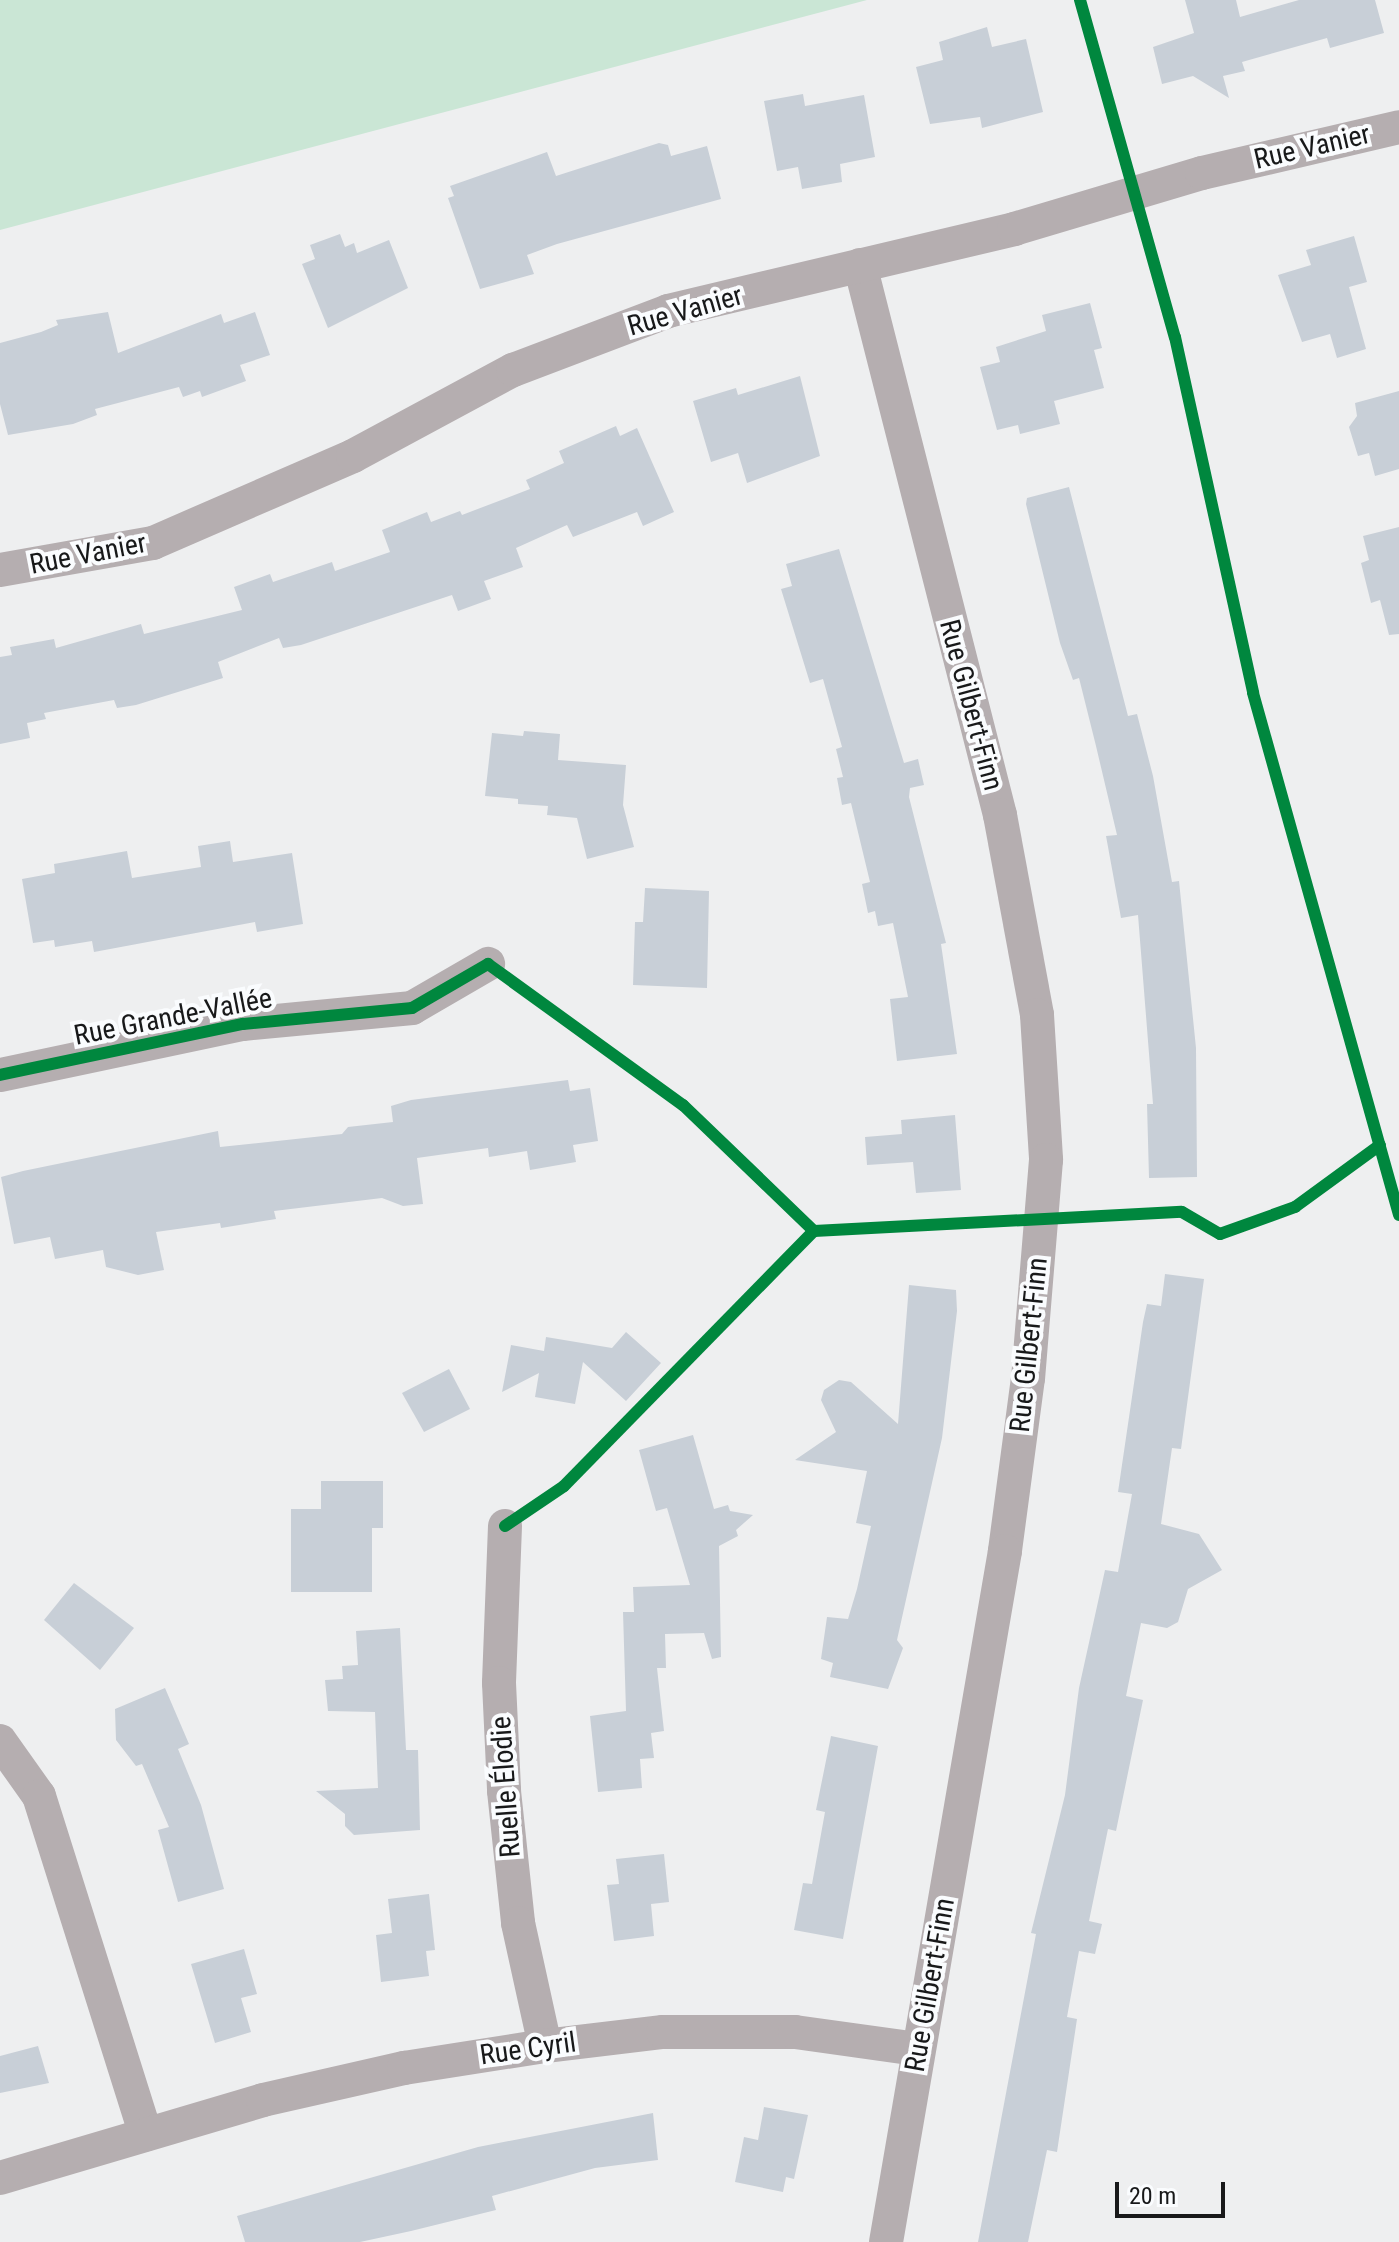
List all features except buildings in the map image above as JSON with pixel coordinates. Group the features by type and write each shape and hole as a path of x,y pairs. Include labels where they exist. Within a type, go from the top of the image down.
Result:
{"street":[{"name":"Rue Vanier","path":"0,570 153,543 353,456 513,370 668,311 1014,229 1202,173 1399,127"},
{"name":"Rue Gilbert-Finn","path":"860,265 1000,815 1037,1015 1046,1160 1028,1378 1005,1551 886,2242"},
{"name":"Rue Grande-Vallée","path":"0,1075 243,1024 412,1008 488,964"},
{"name":"Ruelle Élodie","path":"505,1526 499,1683 504,1791 518,1923 545,2046"},
{"path":"0,1741 39,1796 146,2135"},
{"name":"Rue Cyril","path":"0,2178 347,2081 545,2046 663,2032 795,2032 918,2049"}],"green space":[{"path":"0,0 867,0 0,230"}],"cycle path":[{"path":"1080,0 1175,337 1253,693 1399,1215"},
{"path":"0,1075 243,1024 412,1008 488,964 683,1105 814,1231 1182,1212 1220,1234 1295,1207 1380,1145"},
{"path":"505,1526 564,1486 814,1231"}]}
